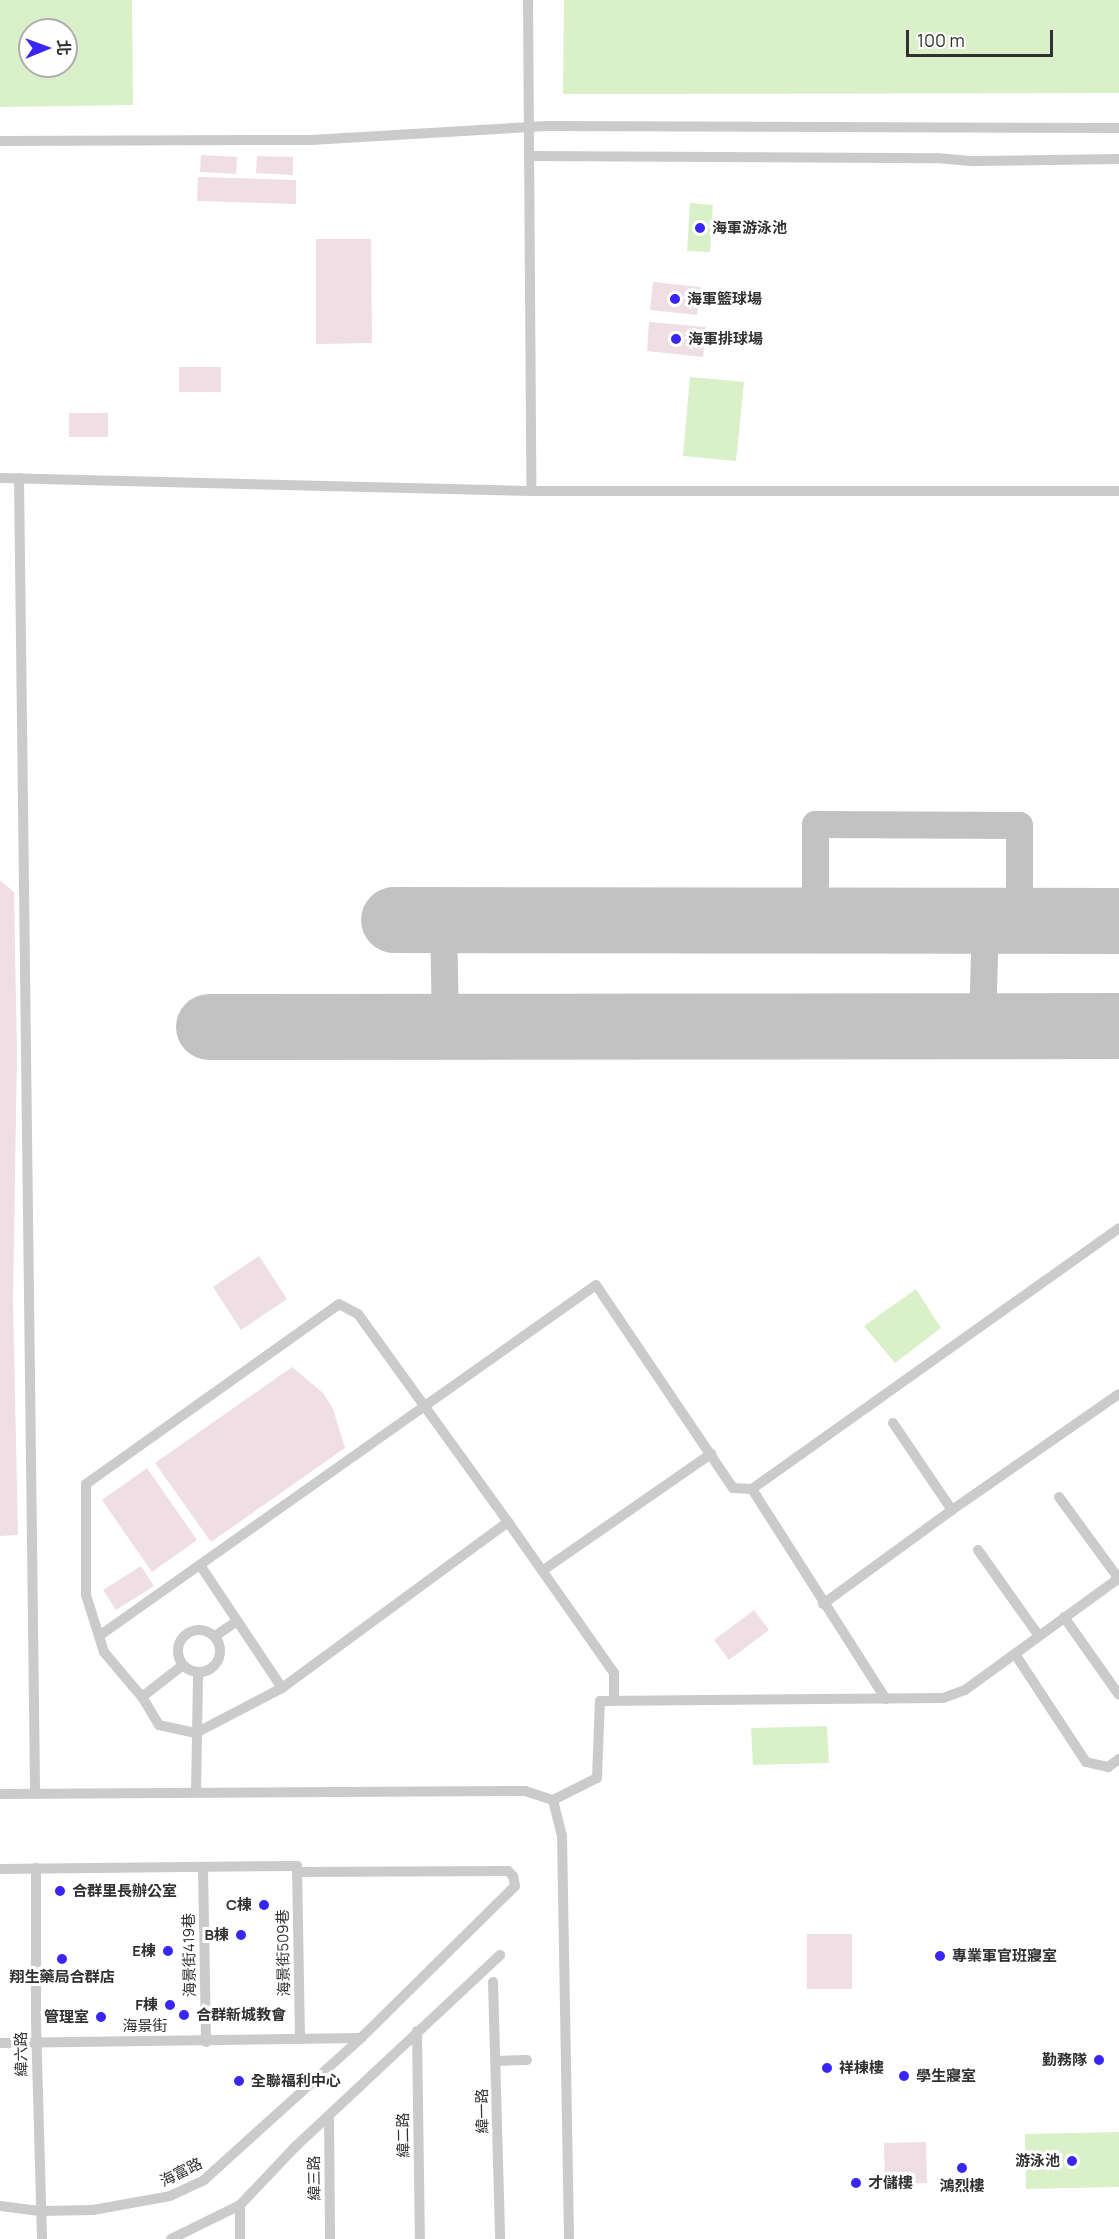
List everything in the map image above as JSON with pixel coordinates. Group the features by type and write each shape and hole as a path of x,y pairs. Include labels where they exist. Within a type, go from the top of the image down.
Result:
{"street":[{"path":"528,0 531,491"},
{"path":"0,141 177,138 311,140 528,128 1119,128"},
{"path":"529,156 936,158 974,161 1119,159"},
{"path":"0,478 531,491 1119,491"},
{"path":"19,478 35,1794"},
{"path":"99,1636 596,1285 733,1488 752,1489 1119,1228"},
{"path":"508,1522 282,1688 196,1733 159,1725 142,1697 104,1652 86,1595 86,1484 339,1304 358,1314 508,1522 614,1673 614,1701"},
{"path":"823,1604 952,1510 1119,1394"},
{"path":"893,1423 952,1510"},
{"path":"542,1571 711,1454"},
{"path":"752,1489 885,1699"},
{"path":"0,1794 525,1791 553,1800 597,1778 600,1701 943,1698 965,1690 1119,1579 1059,1497"},
{"path":"978,1550 1039,1636"},
{"path":"200,1565 282,1688"},
{"path":"1064,1617 1119,1695"},
{"path":"215,1636 237,1621"},
{"path":"197,1629 215,1636 220,1650 216,1664 205,1672 198,1672 183,1665 177,1653 180,1640 184,1635 197,1629"},
{"path":"1015,1654 1086,1762 1108,1767 1119,1759"},
{"path":"142,1697 183,1665"},
{"path":"196,1792 198,1672"},
{"path":"553,1800 562,1836 569,2239"},
{"path":"0,1869 203,1867 297,1869"},
{"name":"海景街419巷","path":"203,1867 206,2042"},
{"name":"緯六路","path":"36,1868 36,2042 42,2239"},
{"name":"海富路","path":"0,2206 40,2211 93,2210 132,2205 170,2196 189,2188 219,2169 362,2038 516,1886 513,1876 508,1871 497,1870 297,1869"},
{"name":"海景街509巷","path":"297,1869 300,2039"},
{"path":"171,2239 240,2205 294,2147 329,2117 500,1954"},
{"name":"緯一路","path":"493,1982 500,2239"},
{"name":"緯二路","path":"417,2031 420,2239"},
{"name":"海景街","path":"0,2043 206,2042 362,2038"},
{"path":"496,2061 527,2060"},
{"name":"緯三路","path":"329,2117 330,2239"},
{"path":"240,2205 240,2239"}],"shaded area":[{"path":"0,0 132,0 133,105 0,107"},
{"path":"564,0 1119,0 1119,93 563,94"},
{"path":"201,155 237,157 236,174 200,172"},
{"path":"257,156 293,157 293,175 256,173"},
{"path":"198,177 296,180 296,204 197,201"},
{"name":"海軍游泳池","path":"690,203 713,205 710,252 687,251"},
{"path":"316,239 371,239 372,343 316,344"},
{"name":"海軍籃球場","path":"653,282 700,287 697,315 650,310"},
{"name":"海軍排球場","path":"649,322 706,327 703,357 647,351"},
{"path":"179,367 221,367 221,392 179,392"},
{"path":"690,377 744,382 736,461 683,456"},
{"path":"69,413 108,413 108,437 69,437"},
{"path":"0,880 14,892 17,1055 13,1301 18,1535 0,1536"},
{"path":"259,1256 287,1299 241,1330 213,1287"},
{"path":"916,1289 941,1328 895,1363 864,1326"},
{"path":"292,1367 323,1393 333,1409 345,1448 211,1542 155,1463"},
{"path":"147,1468 197,1540 152,1572 102,1500"},
{"path":"141,1566 154,1586 116,1610 103,1590"},
{"path":"754,1610 769,1630 729,1660 714,1640"},
{"path":"827,1726 829,1763 753,1765 751,1728"},
{"path":"807,1934 852,1934 852,1989 807,1989"},
{"name":"游泳池","path":"1119,2132 1119,2187 1026,2189 1025,2134"},
{"path":"926,2142 927,2183 885,2184 884,2143"}],"taxiway":[{"path":"815,920 815,824 1019,825 1019,921"},
{"path":"443,920 445,1027"},
{"path":"982,1026 985,921"}],"runway":[{"path":"394,920 1119,921"},
{"path":"209,1027 1119,1026"}],"place":[{"name":"海軍游泳池","path":"700,228"},
{"name":"海軍籃球場","path":"675,299"},
{"name":"海軍排球場","path":"676,339"},
{"name":"合群里長辦公室","path":"60,1891"},
{"name":"C棟","path":"264,1905"},
{"name":"B棟","path":"241,1935"},
{"name":"E棟","path":"168,1951"},
{"name":"專業軍官班寢室","path":"940,1956"},
{"name":"翔生藥局合群店","path":"62,1959"},
{"name":"F棟","path":"170,2005"},
{"name":"合群新城教會","path":"184,2015"},
{"name":"管理室","path":"101,2017"},
{"name":"勤務隊","path":"1099,2060"},
{"name":"祥棟樓","path":"827,2068"},
{"name":"學生寢室","path":"904,2076"},
{"name":"全聯福利中心","path":"239,2081"},
{"name":"游泳池","path":"1072,2161"},
{"name":"鴻烈樓","path":"962,2168"},
{"name":"才儲樓","path":"856,2183"}]}
